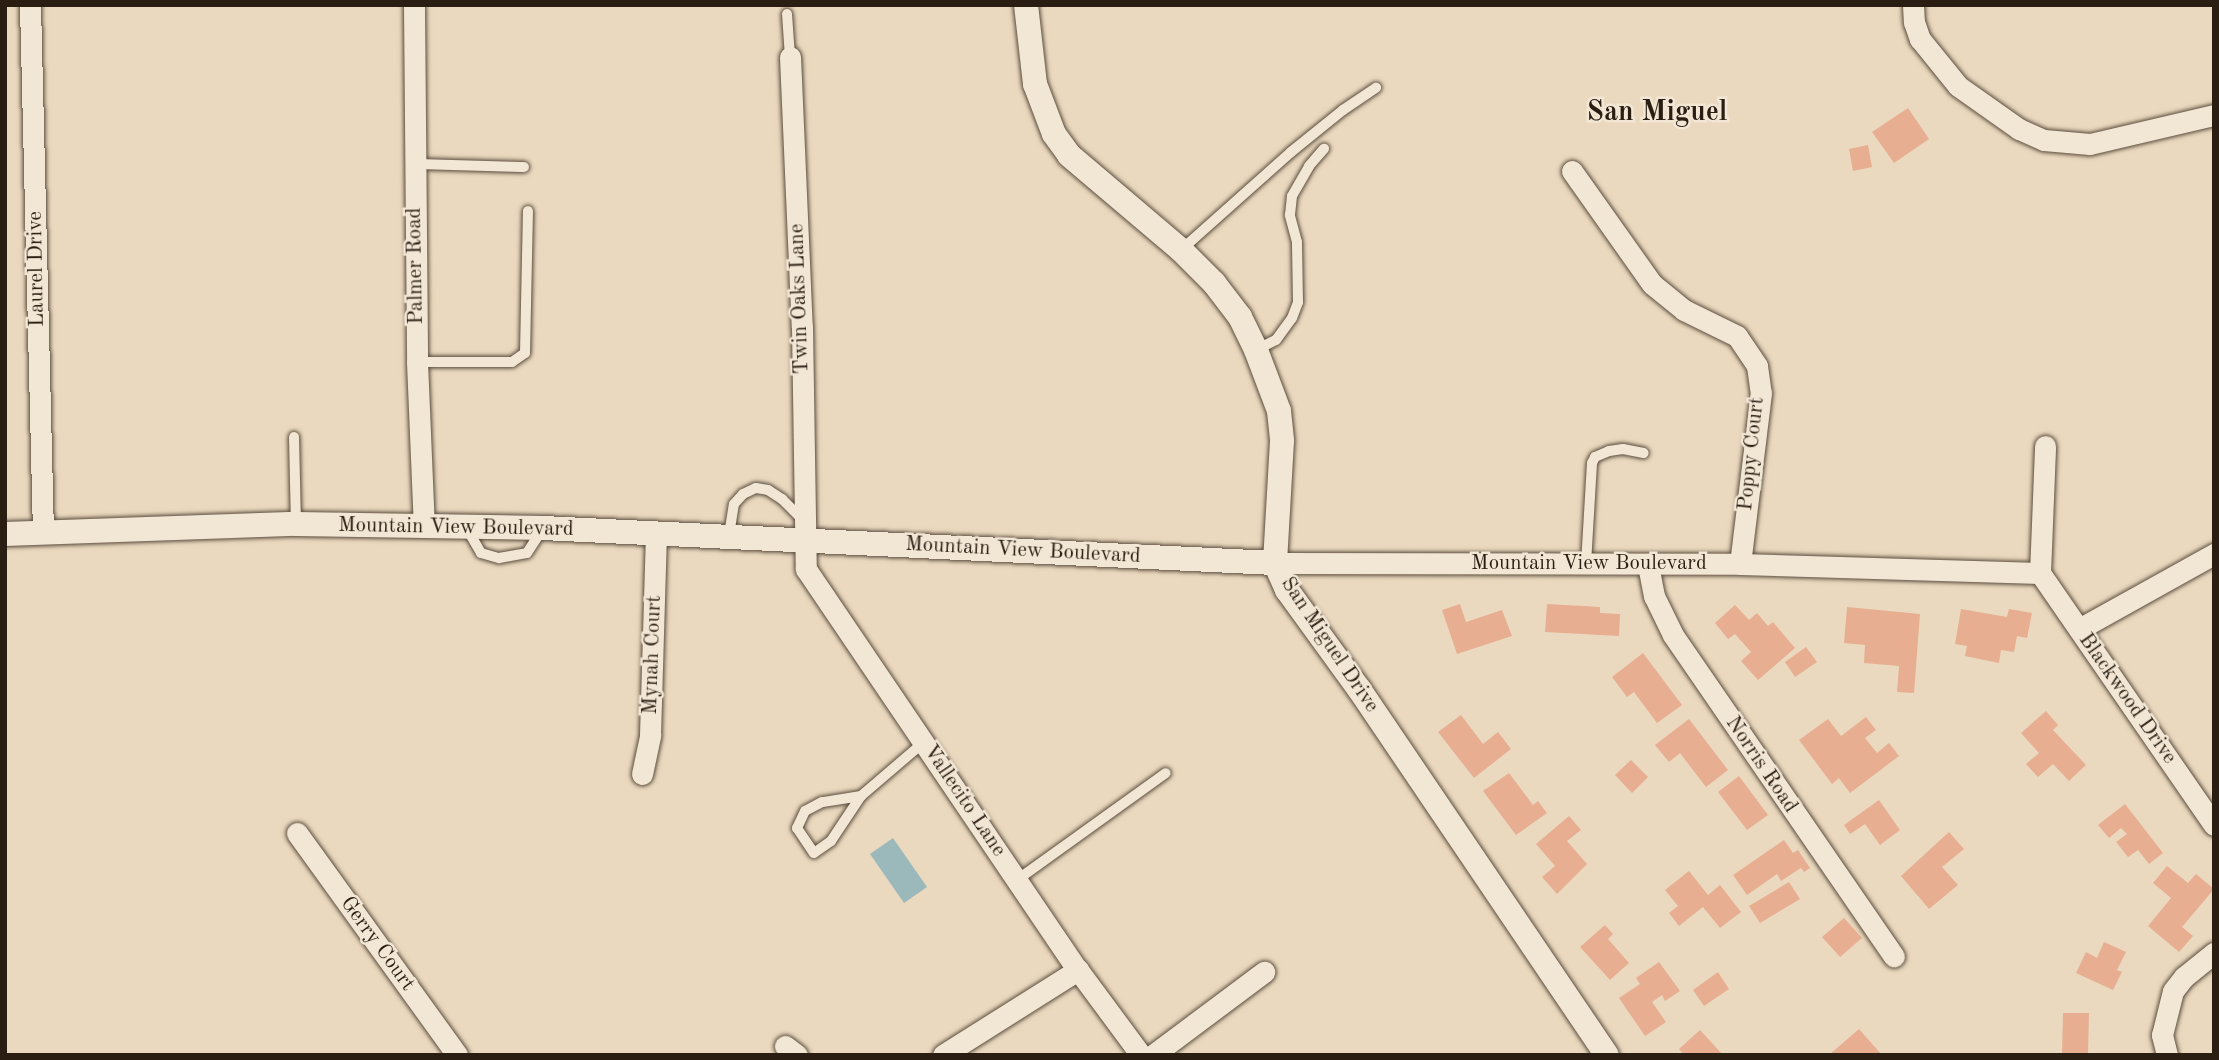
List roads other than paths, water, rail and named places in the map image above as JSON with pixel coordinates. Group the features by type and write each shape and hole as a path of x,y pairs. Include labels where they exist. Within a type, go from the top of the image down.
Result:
{"street":[{"name":"Laurel Drive","path":"30,5 43,532"},
{"name":"Palmer Road","path":"414,5 417,362 424,526"},
{"name":"San Miguel Drive","path":"1026,5 1035,84 1054,134 1069,155 1181,250 1214,283 1240,317 1256,349 1279,411 1282,441 1275,563 1287,590 1367,701 1607,1055"},
{"path":"1913,5 1914,22 1920,39 1958,86 2020,130 2044,140 2090,144 2214,115"},
{"name":"Twin Oaks Lane","path":"790,57 802,327 806,532"},
{"name":"Poppy Court","path":"1572,172 1652,284 1684,310 1737,337 1757,366 1760,393 1740,564"},
{"path":"2040,573 2045,446"},
{"name":"Mountain View Boulevard","path":"5,534 296,524 543,528 656,535 806,532 1275,563 1740,564 2040,573"},
{"name":"Vallecito Lane","path":"806,532 806,569 1078,970 1141,1055"},
{"name":"Mynah Court","path":"642,774 650,735 656,535"},
{"path":"2079,629 2214,554"},
{"name":"Norris Road","path":"1648,565 1654,596 1673,635 1894,956"},
{"name":"Blackwood Drive","path":"2040,573 2214,825"},
{"name":"Gerry Court","path":"297,833 457,1055"},
{"path":"2167,1055 2162,1035 2173,990 2184,977 2214,953"},
{"path":"943,1055 1078,970"},
{"path":"1153,1055 1264,972"}],"lane":[{"path":"787,14 790,57"},
{"path":"1181,250 1312,135 1376,88"},
{"path":"1256,349 1276,340 1292,318 1298,302 1297,242 1290,215 1292,196 1308,166 1324,149"},
{"path":"415,164 524,167"},
{"path":"417,362 512,362 525,353 528,211"},
{"path":"294,437 296,524"},
{"path":"1586,564 1590,477 1595,457 1623,449 1644,453"},
{"path":"729,535 734,504 743,494 756,488 768,489 782,499 806,532"},
{"path":"861,796 822,802 805,811 797,828 814,853 831,841 861,796 924,742"},
{"path":"1017,880 1166,773"}],"water":[{"path":"893,838 927,887 904,903 870,854"}],"district":[{"name":"San Miguel","path":"1657,113"}]}
